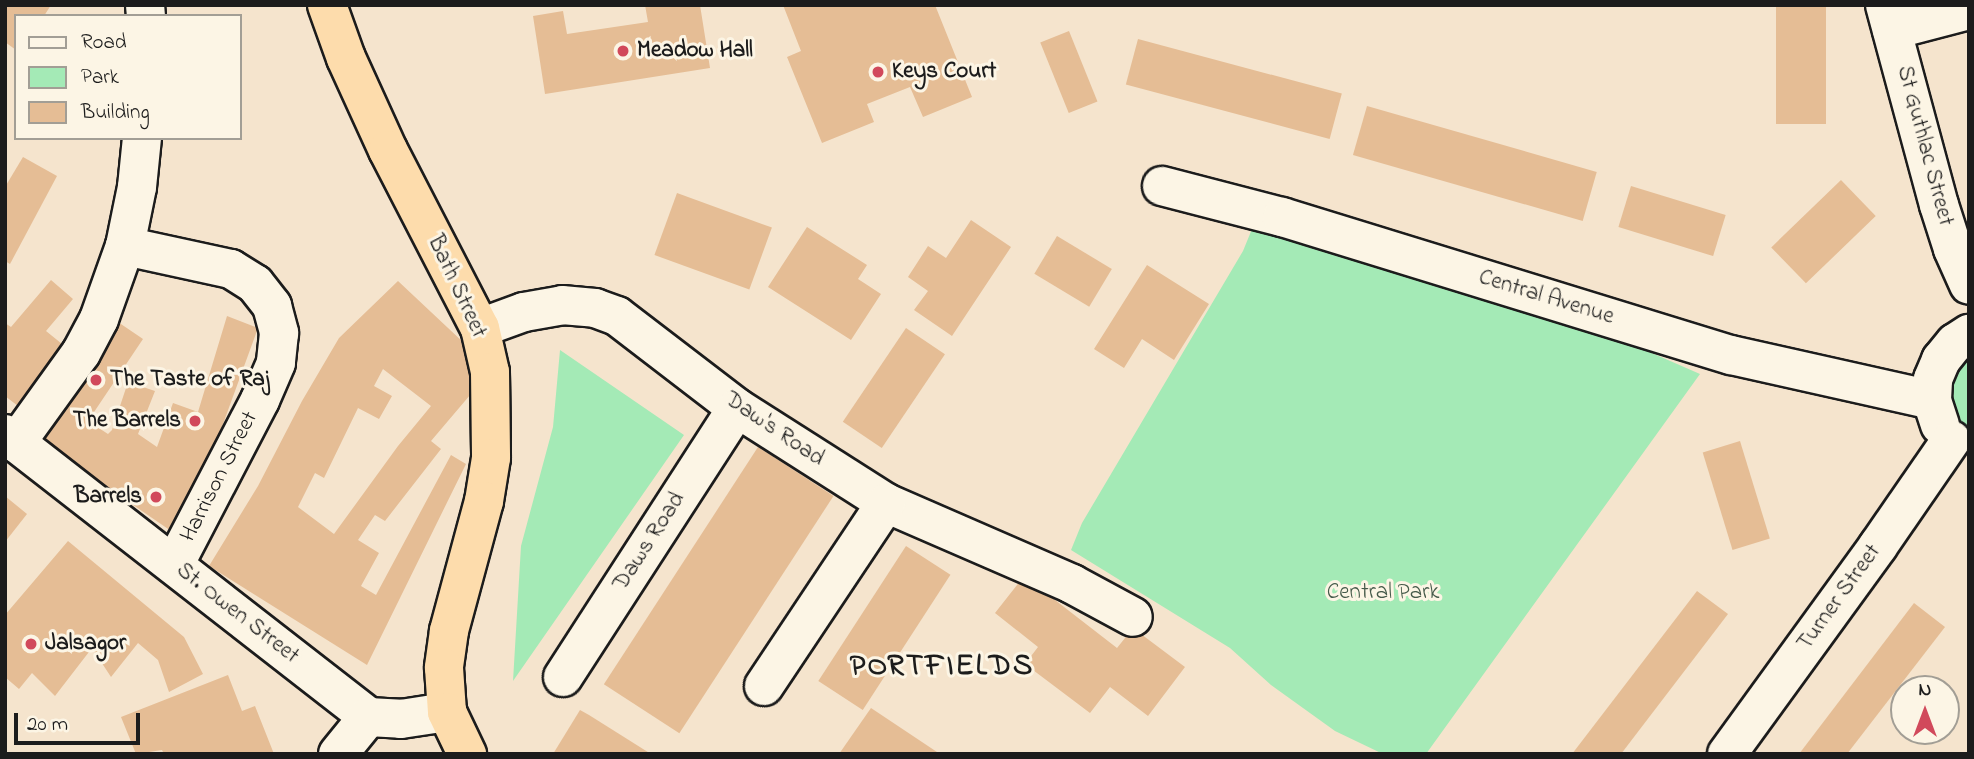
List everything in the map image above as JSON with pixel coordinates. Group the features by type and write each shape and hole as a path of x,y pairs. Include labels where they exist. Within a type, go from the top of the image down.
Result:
{"highway":[{"name":"Bath Street","path":"327,5 346,58 388,150 480,328 490,372 491,458 484,501 449,631 444,668 447,712"},
{"path":"447,712 467,754"}],"street":[{"path":"1889,18 1969,10"},
{"name":"St Guthlac Street","path":"1889,18 1939,205 1953,249 1969,285"},
{"path":"11,438 81,353 99,319 125,246 142,140"},
{"name":"Central Avenue","path":"1162,186 1282,217 1731,355 1932,400"},
{"name":"Harrison Street","path":"125,246 231,269 255,284 272,306 279,333 276,363 271,375 174,565"},
{"name":"Daw's Road","path":"480,328 524,312 562,305 595,307 617,316 644,334 737,408 887,503 1072,584 1133,617"},
{"path":"1960,446 1941,429 1932,400 1933,379 1941,360 1955,343 1969,334"},
{"name":"Daws Road","path":"564,677 737,408"},
{"name":"St. Owen Street","path":"11,438 368,717"},
{"name":"Turner Street","path":"1727,754 1878,546 1960,446"},
{"path":"764,686 887,503"},
{"path":"338,754 368,717 401,719 447,712"}],"green space":[{"name":"Central Park","path":"1252,229 1645,350 1700,374 1426,754 1383,754 1335,731 1271,685 1230,648 1071,550 1082,523 1243,251"},
{"path":"1969,334 1969,453 1951,440 1941,360"},
{"path":"560,350 684,435 513,681 521,546 553,427"}],"building":[{"path":"5,5 51,5 45,14 14,14 14,49 5,42"},
{"name":"Meadow Hall","path":"645,5 700,5 710,68 545,94 533,16 563,11 567,34 648,22"},
{"name":"Keys Court","path":"783,5 935,5 972,97 923,117 910,87 867,104 874,122 822,143 787,57 801,51"},
{"path":"1776,5 1826,5 1826,124 1776,124"},
{"path":"1069,31 1097,101 1069,113 1040,43"},
{"path":"1138,39 1342,94 1330,139 1126,84"},
{"path":"1367,106 1597,172 1583,221 1353,155"},
{"path":"23,157 57,176 10,264 5,261 5,187"},
{"path":"1841,180 1876,216 1806,283 1771,247"},
{"path":"1631,186 1726,215 1713,256 1618,227"},
{"path":"677,193 772,228 749,290 654,255"},
{"path":"971,220 1011,247 952,336 914,310 928,291 908,277 928,246 946,258"},
{"path":"807,227 867,265 858,279 881,294 851,340 768,287"},
{"path":"1057,236 1112,269 1089,307 1034,274"},
{"path":"1147,265 1209,304 1174,360 1142,339 1124,368 1094,349"},
{"path":"51,280 73,299 46,331 67,348 18,406 5,396 5,323 11,327"},
{"path":"398,281 464,343 476,388 431,441 441,449 385,521 375,515 358,540 379,553 361,586 376,595 451,455 466,464 367,665 209,566 258,486 302,401 339,338","holes":["383,369 431,406 398,446 334,534 298,507 315,473 324,478 358,408 379,419 392,396 374,386"]},
{"name":"The Barrels","path":"227,316 258,328 196,498 174,533 37,439 115,320 143,339 88,421 108,434 112,430 128,382 155,391 138,434 157,447 173,403 198,412"},
{"path":"906,328 945,354 882,448 843,422"},
{"path":"1740,441 1770,539 1733,550 1703,452"},
{"path":"758,447 833,496 679,733 604,684"},
{"path":"5,496 27,514 5,542"},
{"path":"68,541 184,637 203,674 169,692 158,660 138,643 111,677 92,648 55,696 32,673 19,689 5,677 5,615"},
{"path":"906,546 950,575 863,710 818,681"},
{"path":"1024,576 1117,648 1133,628 1185,667 1148,716 1110,687 1090,713 1025,664 1038,647 995,613"},
{"path":"1697,591 1728,614 1621,754 1572,754"},
{"path":"1914,603 1945,627 1908,675 1890,675 1890,698 1847,754 1799,754"},
{"path":"228,675 242,711 255,706 274,754 164,754 162,750 136,754 121,717"},
{"path":"871,708 940,754 839,754"},
{"path":"580,710 589,715 651,754 553,754"}],"place":[{"name":"Meadow Hall","path":"623,51"},
{"name":"Keys Court","path":"878,72"},
{"name":"The Taste of Raj","path":"96,380"},
{"name":"The Barrels","path":"195,421"},
{"name":"Barrels","path":"156,497"},
{"name":"Jalsagor","path":"31,644"}],"district":[{"name":"PORTFIELDS","path":"942,667"}]}
